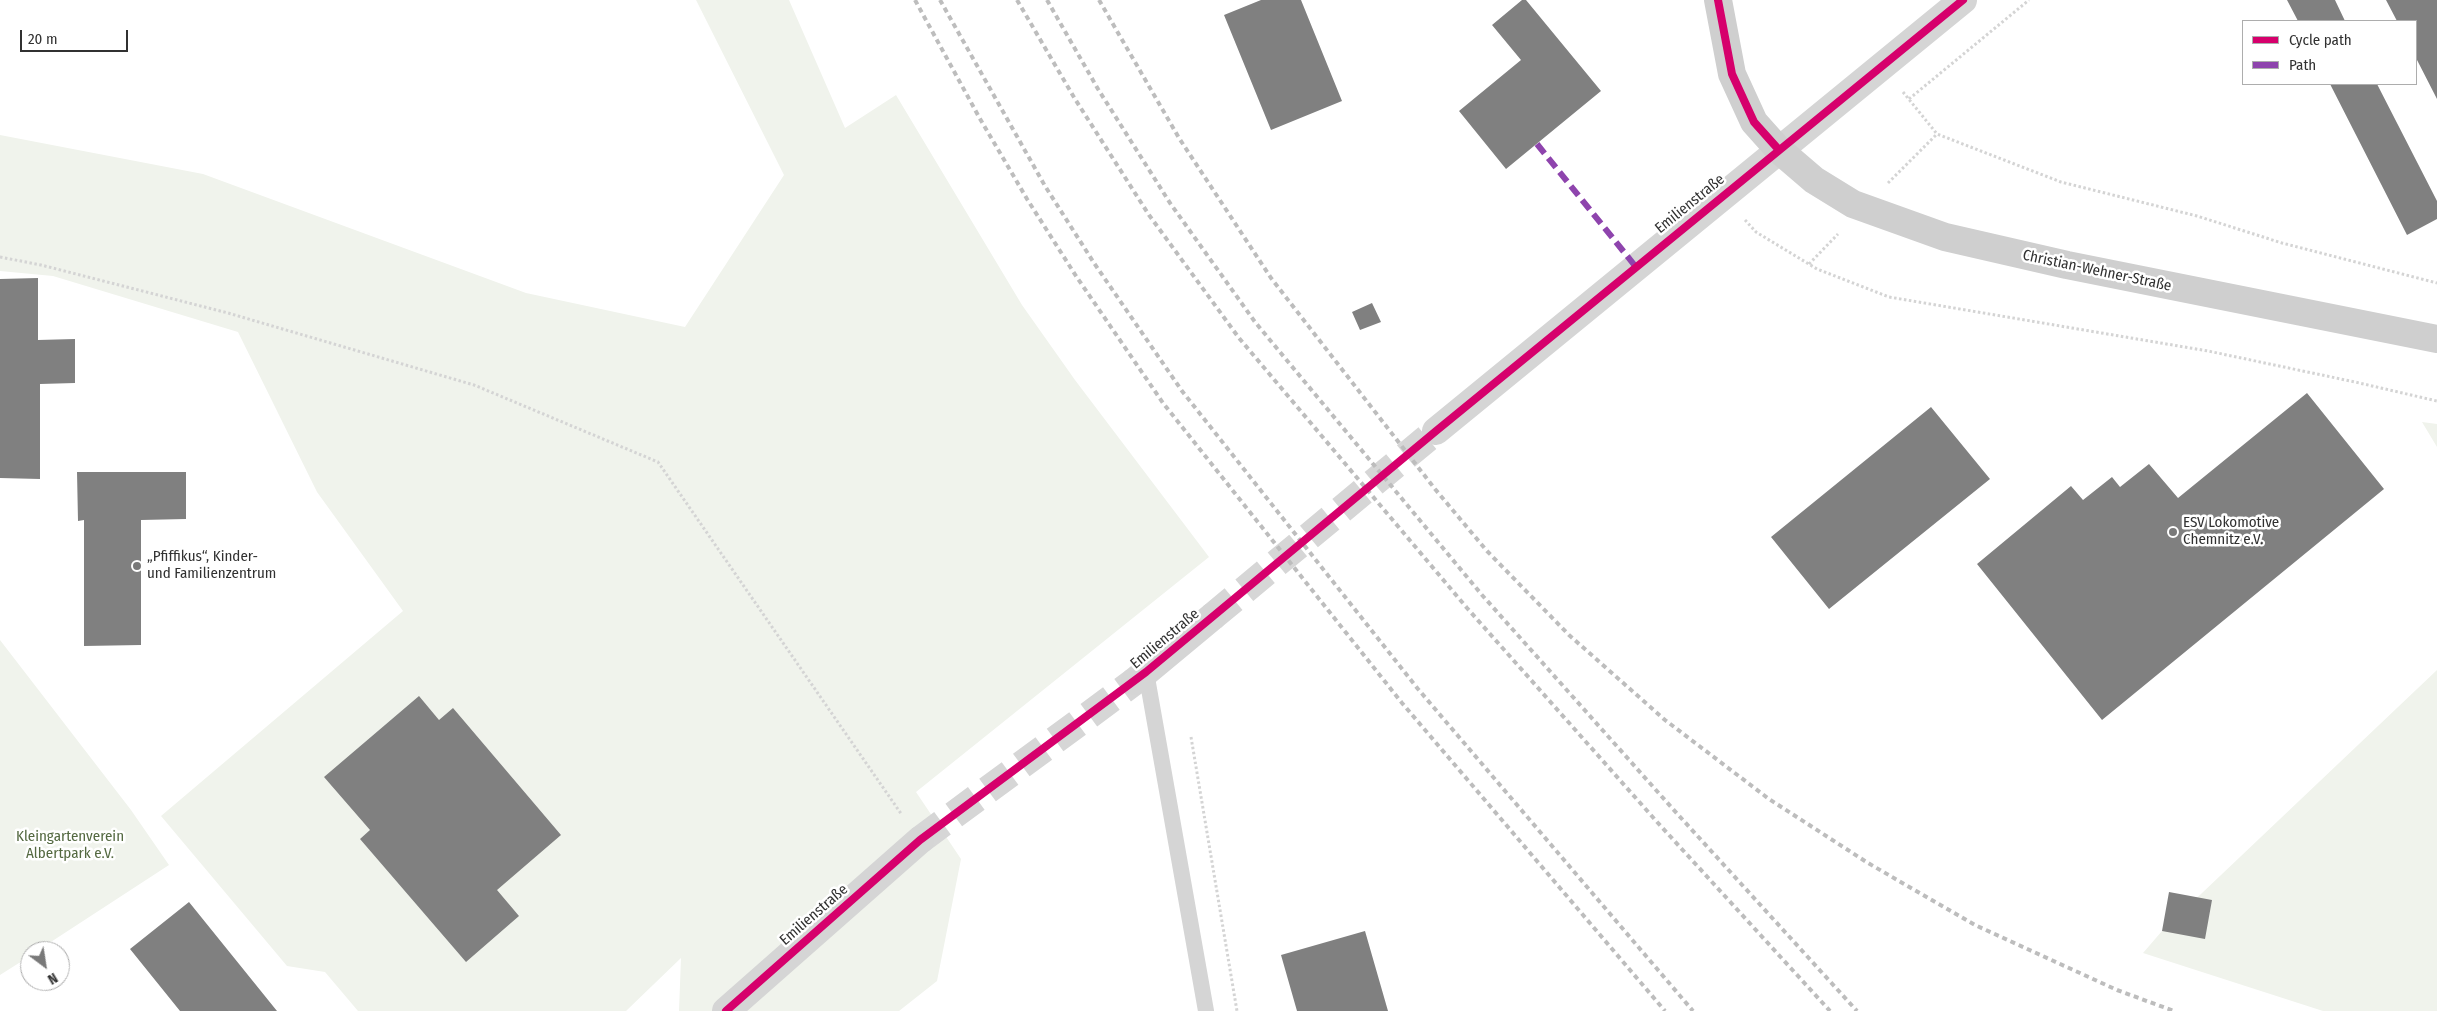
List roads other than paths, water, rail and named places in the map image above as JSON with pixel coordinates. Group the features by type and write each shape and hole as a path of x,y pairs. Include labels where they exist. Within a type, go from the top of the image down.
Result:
{"main road":[{"name":"Christian-Wehner-Straße","path":"1718,0 1732,74 1754,122 1778,150 1814,180 1853,204 1945,238 2067,266 2437,339"}],"street":[{"name":"Emilienstraße","path":"1436,431 1963,0"},
{"name":"Emilienstraße","path":"1141,676 1212,617"},
{"name":"Emilienstraße","path":"726,1011 920,840"}],"lane":[{"path":"1141,676 1206,1011"}],"tunnel":[{"path":"1212,617 1436,431"},
{"path":"920,840 1135,681"}],"railway":[{"path":"915,0 979,117 1027,199 1076,276 1163,403 1402,703 1665,1011"},
{"path":"940,0 1045,186 1094,263 1182,391 1418,689 1693,1011"},
{"path":"1017,0 1075,99 1149,215 1239,338 1467,608 1658,823 1830,1011"},
{"path":"1047,0 1098,89 1170,203 1255,322 1482,595 1857,1011"},
{"path":"1099,0 1179,138 1271,278 1435,489 1487,551 1569,635 1665,720 1769,799 1868,863 1975,925 2117,990 2174,1011"}],"place":[{"name":"ESV Lokomotive Chemnitz e.V.","path":"2173,532"},
{"name":"„Pfiffikus“, Kinder- und Familienzentrum","path":"137,566"}],"park label":[{"name":"Kleingartenverein Albertpark e.V.","path":"70,846"}]}
